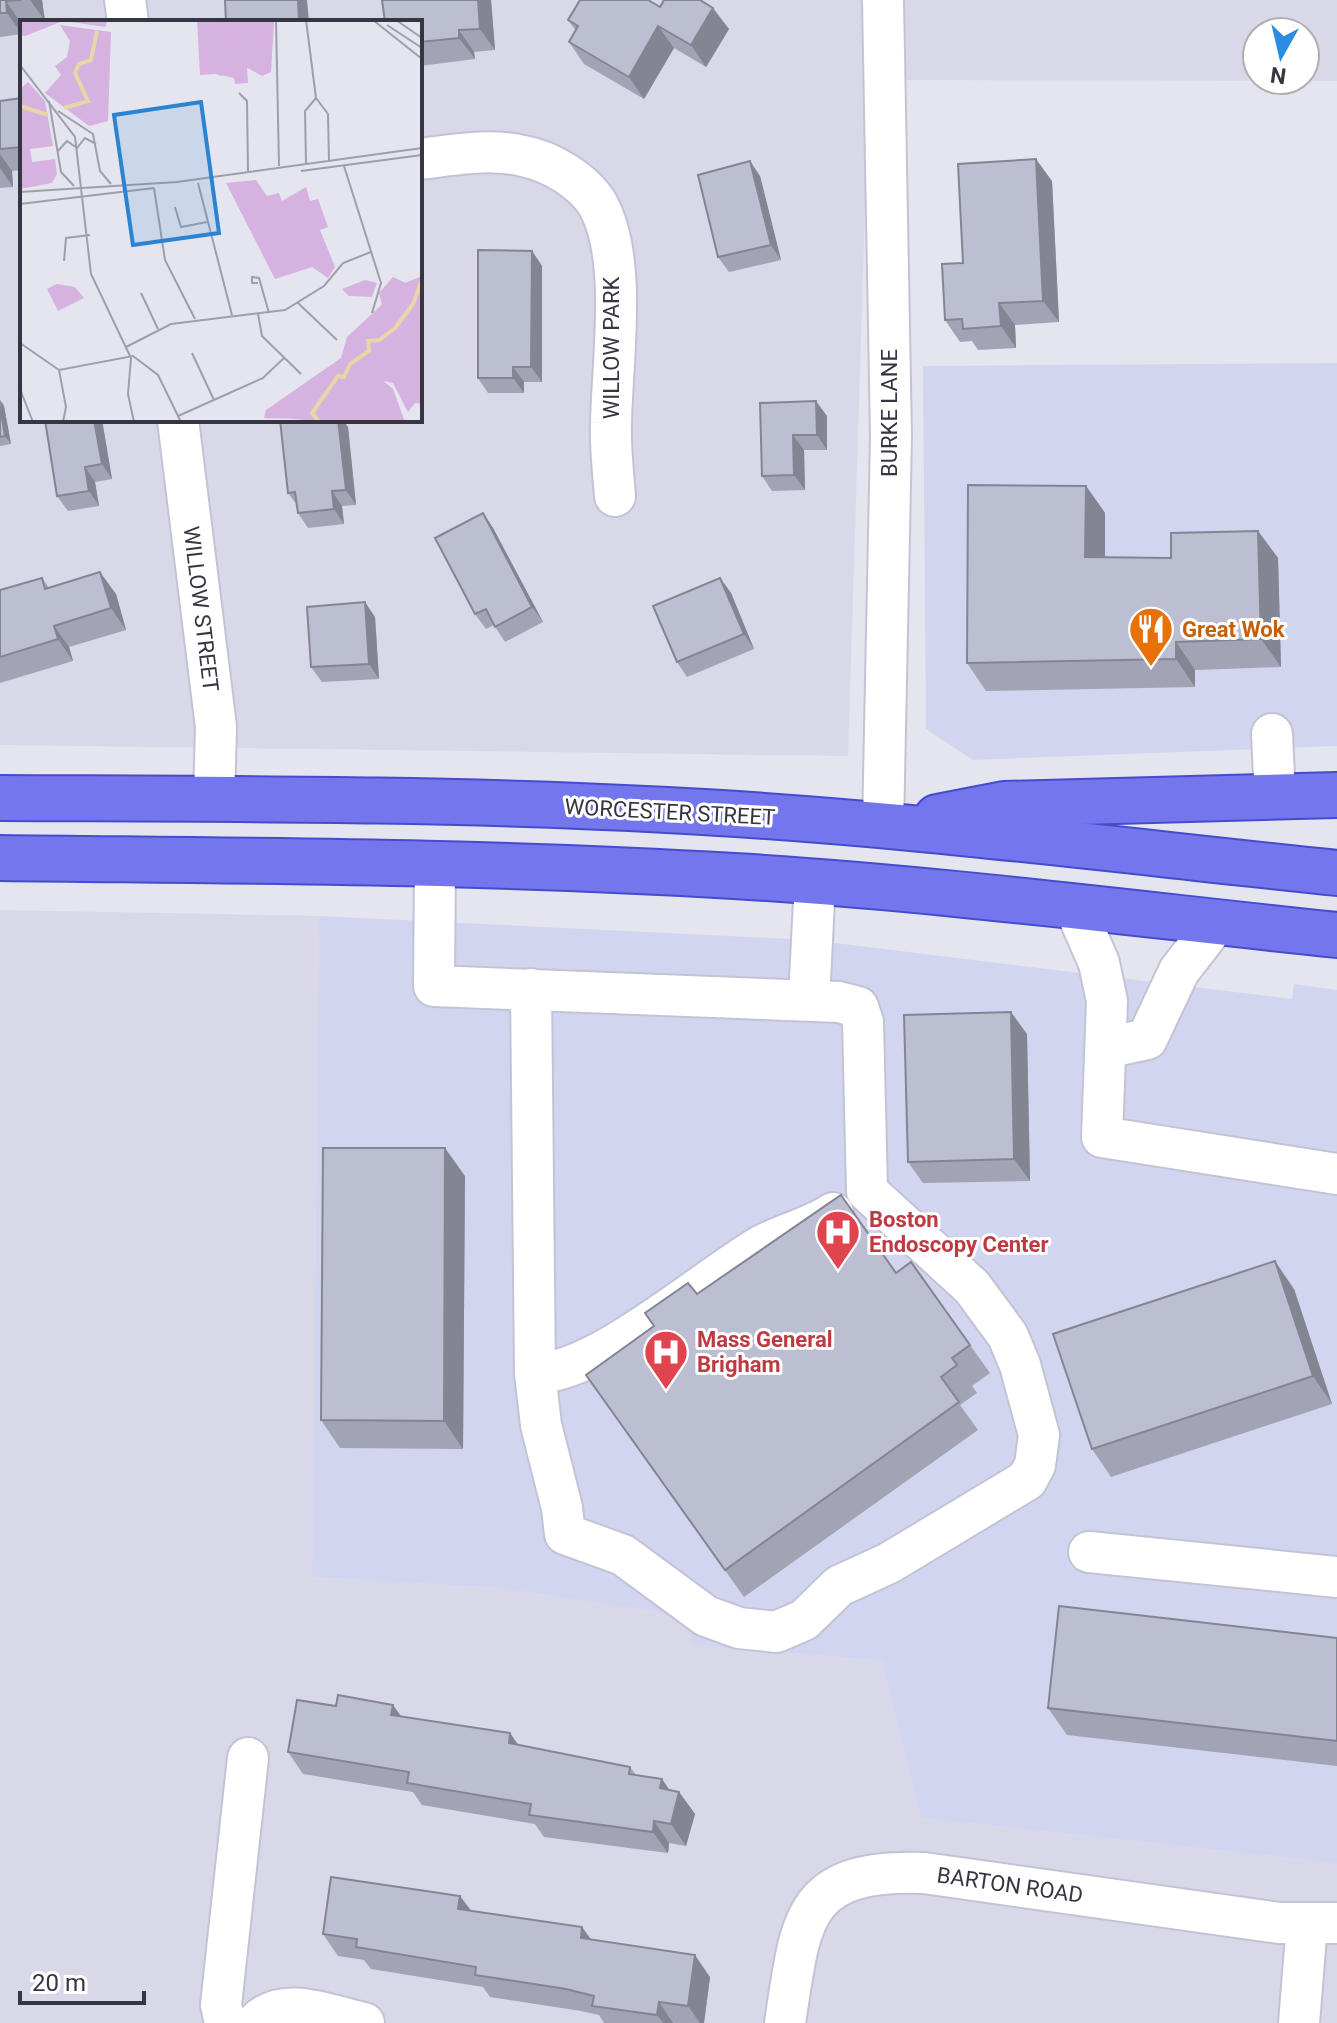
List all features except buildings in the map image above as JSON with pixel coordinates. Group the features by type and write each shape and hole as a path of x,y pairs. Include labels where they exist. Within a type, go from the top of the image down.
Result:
{"highway":[{"path":"883,827 1004,804 1337,795"},
{"name":"WORCESTER STREET","path":"0,798 526,804 685,811 883,827 1337,873"},
{"path":"0,858 435,863 815,881 1337,935"}],"street":[{"path":"125,0 128,20"},
{"name":"BURKE LANE","path":"883,0 891,436 883,827"},
{"name":"WILLOW PARK","path":"422,159 470,153 521,155 542,161 562,172 597,203 610,243 614,291 611,424 615,496"},
{"name":"WILLOW STREET","path":"178,422 216,727 214,799"},
{"path":"1272,734 1275,798"},
{"path":"435,863 434,986 531,989 809,1000 849,1003 862,1014 867,1191 964,1279 1000,1323 1020,1365 1038,1428 1035,1465 1021,1486 889,1563 839,1586 790,1629 765,1633 722,1623 679,1599 623,1555 565,1534 562,1508 541,1425 535,1373 531,989"},
{"path":"809,1000 815,881"},
{"path":"1075,908 1103,976 1108,1013 1102,1137 1337,1174"},
{"path":"1106,1048 1147,1039 1179,971 1217,922"},
{"path":"535,1373 557,1372 590,1359 758,1248 828,1217 867,1191"},
{"path":"1089,1552 1337,1577"},
{"path":"225,2023 221,2005 248,1758"},
{"name":"BARTON ROAD","path":"785,2023 797,1940 809,1914 836,1887 867,1874 924,1873 1279,1923 1322,1924"},
{"path":"1299,2023 1322,1924"},
{"path":"256,2023 266,2013 290,2007 364,2023"}],"shaded area":[{"path":"0,0 1337,0 1337,81 1321,81 1321,16 1241,16 1241,81 869,80 848,756 0,745"},
{"path":"1337,363 1337,746 973,760 926,729 923,366"},
{"path":"0,910 319,916 312,1577 500,1588 687,1616 694,1644 882,1661 921,1818 1337,1863 1337,2023 0,2023"},
{"path":"319,916 811,940 1292,999 1294,984 1337,990 1337,1863 921,1818 882,1661 693,1644 686,1616 500,1588 312,1577"}],"place":[{"name":"Great Wok","path":"1151,668"},
{"name":"Boston Endoscopy Center","path":"838,1271"},
{"name":"Mass General Brigham","path":"666,1391"}]}
